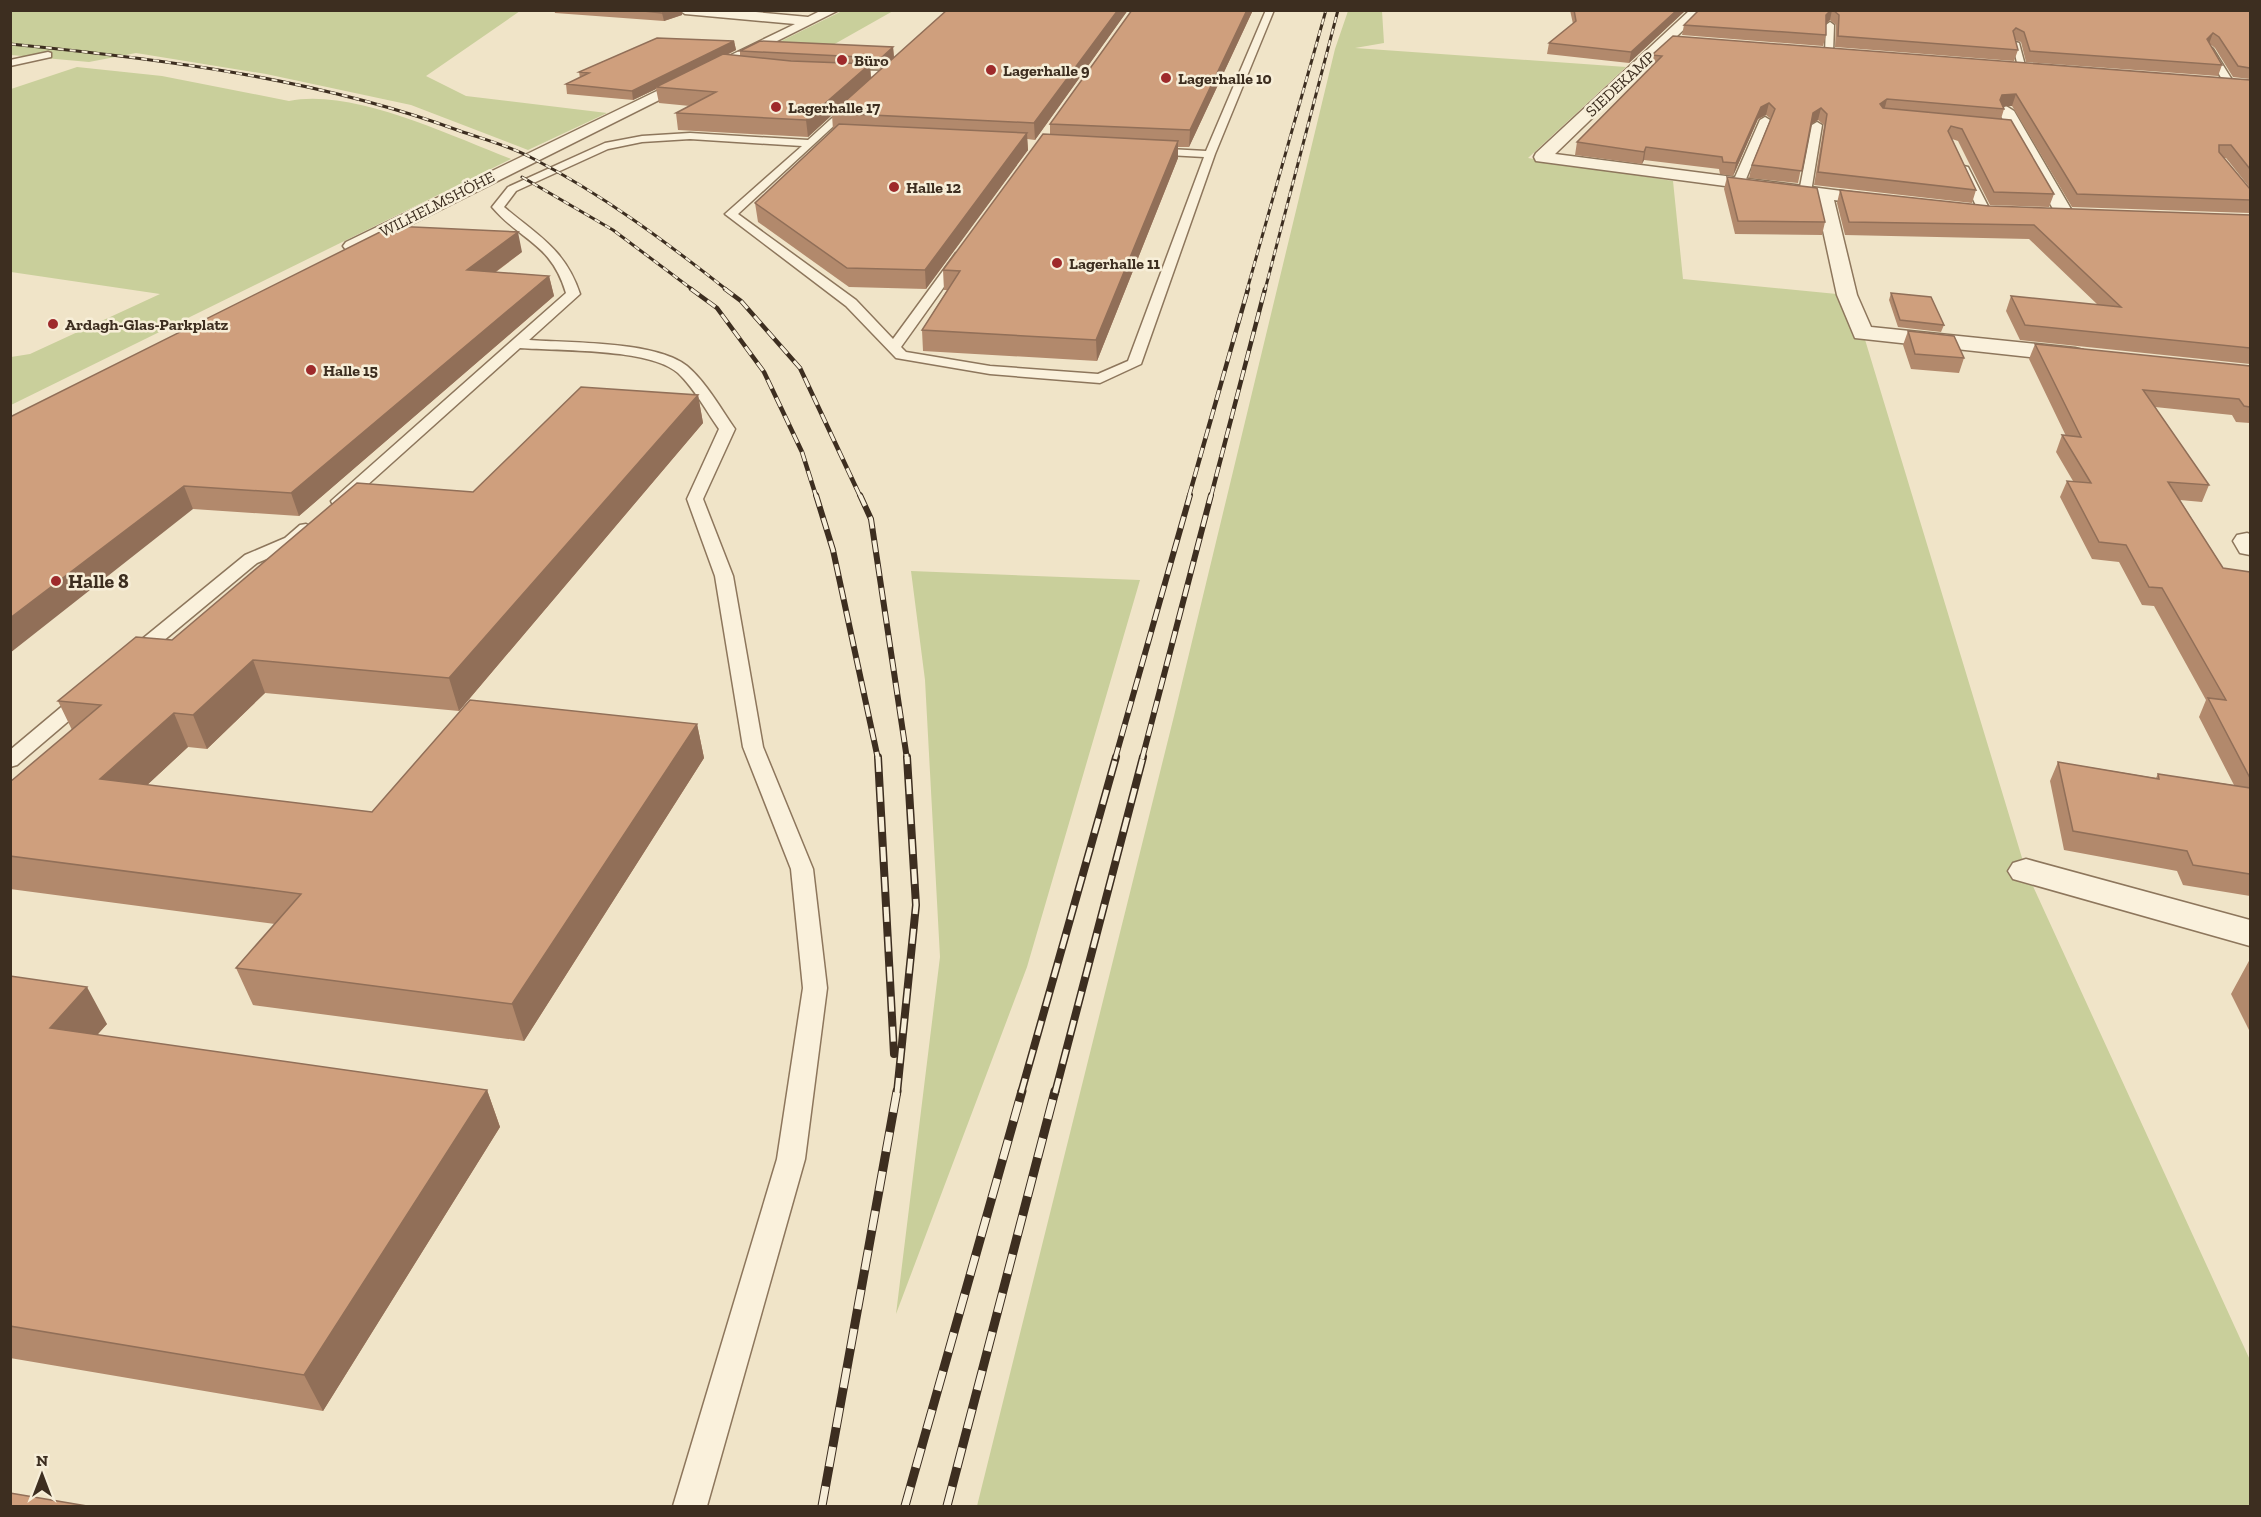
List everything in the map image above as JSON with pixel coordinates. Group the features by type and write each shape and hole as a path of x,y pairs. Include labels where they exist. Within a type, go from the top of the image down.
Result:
{"street":[{"path":"685,10 809,21"},
{"name":"WILHELMSHÖHE","path":"337,254 833,10"},
{"name":"SIEDEKAMP","path":"1698,10 1542,158 1738,184"},
{"path":"1667,40 1690,42"},
{"path":"2206,81 2234,83"},
{"path":"2009,122 2066,216"},
{"path":"1738,184 1905,203"},
{"path":"1814,193 1847,295 1863,333 2098,357"},
{"path":"1962,210 2008,213"},
{"path":"2043,215 2089,217"},
{"path":"2026,872 2250,933"}],"lane":[{"path":"834,72 889,70 820,137 732,214 851,303 901,355 990,370 1100,379 1134,364 1210,154 1270,10"},
{"path":"1829,53 1830,25"},
{"path":"2015,43 2023,67"},
{"path":"2209,49 2234,83"},
{"path":"10,63 48,55"},
{"path":"724,64 747,66"},
{"path":"1738,184 1765,120"},
{"path":"1814,193 1817,125"},
{"path":"120,667 250,559 291,542 573,294 568,272 554,250 498,207 512,189 605,146 642,139 690,136 820,137"},
{"path":"1141,151 1210,154"},
{"path":"1956,152 1985,212"},
{"path":"894,348 970,242"},
{"path":"518,344 643,354 667,359 682,369 727,429 695,500 724,576 753,747 802,869 815,988 791,1159 690,1506"},
{"path":"10,761 94,688"}],"green space":[{"path":"10,11 520,11 426,76 466,96 607,113 528,150 411,105 266,74 136,53 89,62 11,55"},
{"path":"842,11 893,11 801,63 751,56"},
{"path":"1348,11 1382,11 1384,43 1355,48 1626,67 1528,158 1673,181 1683,279 1847,295 1863,333 2026,871 2250,1360 2250,1506 977,1506 1174,716 1335,49"},
{"path":"77,67 162,76 289,101 314,99 342,101 401,116 511,159 11,405 11,357 30,354 160,294 11,272 11,89"},
{"path":"911,571 1140,580 1027,967 896,1314 940,957 925,680"}],"building":[{"path":"634,10 669,10 662,13"},
{"name":"Lagerhalle 9","path":"947,10 1118,10 1034,123 832,113"},
{"name":"Lagerhalle 10","path":"1132,10 1247,10 1190,130 1050,124"},
{"path":"1574,10 1677,10 1631,52 1549,43 1576,21"},
{"path":"1699,10 1831,10 1826,15 1826,35 1684,25"},
{"path":"1833,10 2250,11 2250,68 2238,66 2219,37 2213,33 2207,39 2222,65 2030,51 2024,32 2016,28 2013,31 2018,50 1838,36 1839,15"},
{"path":"1673,36 2250,80 2250,169 2231,145 2219,145 2219,152 2250,189 2250,200 2077,194 2016,94 2002,95 2000,100 2004,109 1887,99 1880,104 1883,108 2011,120 2054,194 1994,192 1962,129 1951,126 1948,131 1976,190 1818,172 1827,114 1821,108 1813,113 1802,171 1752,165 1775,109 1769,103 1761,107 1736,163 1723,162 1722,157 1646,147 1644,152 1577,142 1662,56 1652,55"},
{"path":"657,38 734,41 632,91 566,84 589,73 579,72"},
{"path":"760,41 893,47 881,58 740,51"},
{"path":"723,54 791,61 870,64 806,120 676,113 716,92 656,87"},
{"name":"Halle 12","path":"839,124 1027,133 925,270 847,268 755,203"},
{"name":"Lagerhalle 11","path":"1043,134 1178,141 1096,340 922,330 960,271 943,270"},
{"path":"1727,177 1817,188 1825,222 1738,221"},
{"path":"1840,190 1989,206 2250,215 2250,348 2025,325 2011,296 2121,307 2034,225 1849,222"},
{"name":"Halle 15","path":"392,226 518,232 467,270 549,276 291,493 184,486 10,618 10,417"},
{"path":"1891,293 1931,297 1944,325 1900,320"},
{"path":"1908,331 1954,336 1964,358 1915,354"},
{"path":"2035,344 2250,366 2250,407 2244,406 2239,399 2143,390 2209,485 2168,482 2223,568 2250,572 2250,778 2208,698 2226,700 2162,588 2149,587 2126,545 2099,542 2067,481 2091,483 2062,435 2081,437"},
{"path":"581,387 698,395 449,678 253,660 193,715 174,713 100,779 372,812 470,700 697,724 512,1004 236,968 301,894 10,856 10,782 101,705 58,701 136,637 172,640 357,483 473,492"},
{"path":"2058,762 2159,779 2158,774 2250,788 2250,874 2193,865 2187,851 2073,831"},
{"path":"10,976 87,987 50,1028 487,1090 304,1375 10,1326"},
{"path":"10,1493 87,1506 10,1506"}],"railway":[{"path":"1247,290 1326,10"},
{"path":"1265,290 1338,10"},
{"path":"10,44 181,64 294,84 406,113 496,143 532,158 583,187 657,237 727,290"},
{"path":"522,177 613,230 693,290"},
{"path":"691,289 717,308 764,372 802,452 816,496"},
{"path":"725,289 741,301 800,368 860,496"},
{"path":"1189,496 1248,289"},
{"path":"1211,496 1265,289"},
{"path":"816,495 833,550 878,759"},
{"path":"860,495 871,519 907,759"},
{"path":"1115,759 1190,495"},
{"path":"1142,759 1211,495"},
{"path":"878,757 894,1054"},
{"path":"897,1093 916,905 907,757"},
{"path":"1021,1093 1116,757"},
{"path":"1055,1093 1143,757"},
{"path":"822,1506 897,1091"},
{"path":"905,1506 1022,1091"},
{"path":"947,1506 1055,1091"}],"place":[{"name":"Büro","path":"842,60"},
{"name":"Lagerhalle 9","path":"991,70"},
{"name":"Lagerhalle 10","path":"1166,78"},
{"name":"Lagerhalle 17","path":"776,107"},
{"name":"Halle 12","path":"894,187"},
{"name":"Lagerhalle 11","path":"1057,263"},
{"name":"Ardagh-Glas-Parkplatz","path":"53,324"},
{"name":"Halle 15","path":"311,370"},
{"name":"Halle 8","path":"56,581"}]}
